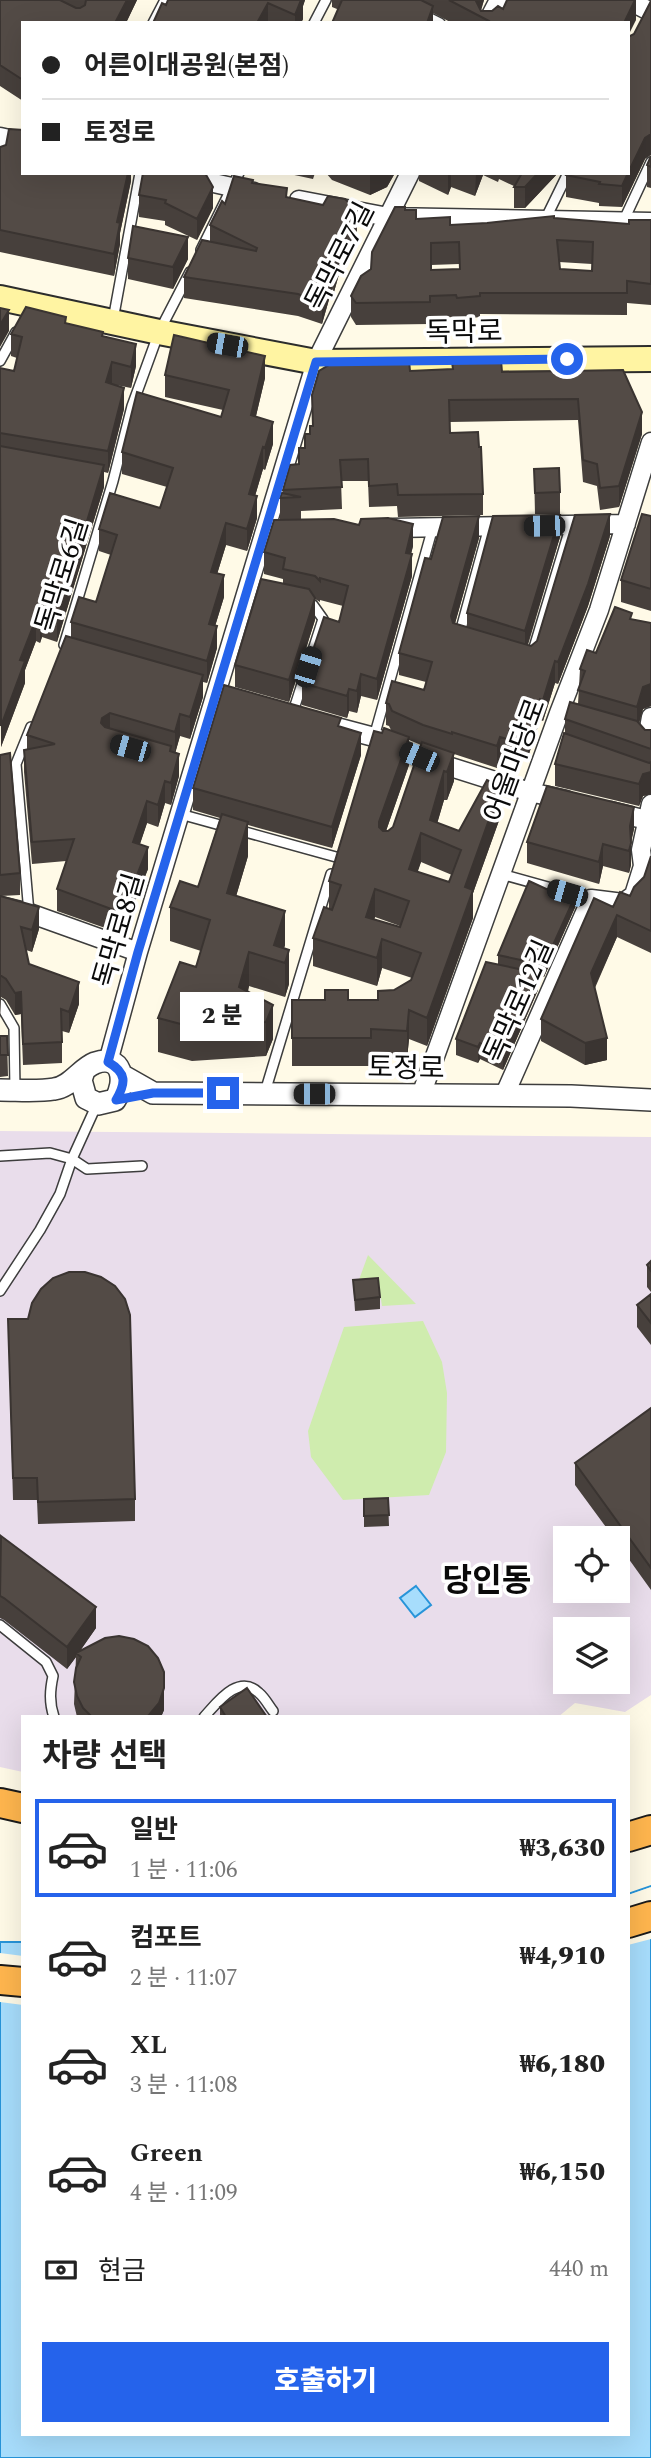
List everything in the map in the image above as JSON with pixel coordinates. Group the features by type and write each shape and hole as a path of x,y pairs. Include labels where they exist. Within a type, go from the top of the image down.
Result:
{"highway":[{"path":"630,1837 651,1830"},
{"path":"630,1922 651,1916"},
{"path":"0,1980 21,1982"}],"main road":[{"name":"독막로","path":"0,298 29,310 113,322 316,362 651,359"}],"street":[{"path":"488,21 499,0"},
{"path":"628,0 649,12"},
{"path":"2,142 21,142"},
{"path":"188,175 236,180 278,196 388,217 651,222"},
{"name":"독막로7길","path":"316,362 409,175"},
{"name":"독막로8길","path":"115,1069 138,952 180,814 188,765 254,592 316,362"},
{"name":"어울마당로","path":"421,1095 472,968 530,792 554,744 599,610 633,526 651,442"},
{"path":"369,528 633,526"},
{"path":"644,739 651,717"},
{"path":"327,724 417,763 588,806 650,815 641,850 643,866 634,895 623,902 591,899"},
{"name":"독막로12길","path":"505,1096 547,985 591,899"},
{"path":"0,906 29,913 138,952"},
{"path":"57,1089 95,1063 115,1069 121,1091 100,1101"},
{"name":"토정로","path":"115,1069 153,1093 641,1100"},
{"path":"84,1071 81,1080 100,1101"},
{"path":"641,1100 651,1086"},
{"path":"8,1090 57,1089 100,1101 153,1093"}],"lane":[{"path":"154,21 164,0"},
{"path":"315,21 326,0"},
{"path":"415,11 436,21"},
{"path":"623,222 651,162"},
{"path":"113,322 140,175"},
{"path":"545,220 567,175"},
{"name":"독막로6길","path":"75,653 62,649 113,481 132,406 159,332 236,180"},
{"path":"0,361 19,327"},
{"path":"101,479 113,481"},
{"path":"530,661 571,525"},
{"path":"372,744 433,527"},
{"path":"470,644 458,640 489,527"},
{"path":"292,715 323,619 313,605 300,602"},
{"path":"29,913 12,765 37,712"},
{"path":"180,814 337,857"},
{"path":"265,1094 341,844"},
{"path":"501,874 591,899"},
{"path":"0,1004 15,1028 8,1090"},
{"path":"0,1291 60,1194 72,1160 100,1101"},
{"path":"0,1156 50,1153 72,1160 87,1169 142,1166"},
{"path":"0,1625 46,1662 53,1676 50,1707 53,1715"},
{"path":"206,1715 230,1689 245,1686 258,1691 273,1712"}],"shaded area":[{"path":"0,1131 651,1137 651,1695 625,1712 575,1703 560,1715 21,1715 21,1772 0,1767"}],"green space":[{"path":"368,1255 416,1304 382,1306 379,1287 356,1288"},
{"path":"423,1321 442,1362 447,1393 446,1452 429,1495 343,1500 311,1457 308,1431 344,1327"}],"water":[{"path":"416,1586 431,1605 415,1617 400,1598"},
{"path":"651,1886 651,2458 0,2458 0,1942 21,1942 21,2436 630,2436 630,1893"}],"pier":[{"path":"651,1887 651,1939 630,1944 630,1894"},
{"path":"0,1953 21,1956 21,2005 0,2002"}],"building":[{"path":"0,0 60,0 80,8 85,5 86,0 127,0 116,21 21,21 21,79 0,65"},
{"path":"168,0 301,0 295,15 268,3 258,21 154,21 162,3 166,5"},
{"path":"342,0 421,0 433,6 428,21 333,21"},
{"path":"449,0 476,0 481,11 492,11 498,6 503,9 507,0 635,0 625,21 489,21"},
{"path":"651,1 651,134 645,138 630,169 630,36 634,34"},
{"path":"9,129 21,130 21,175 128,175 117,222 120,223 114,254 0,230 0,147 6,145"},
{"path":"143,175 206,175 213,187 197,219 165,203 166,200 139,195"},
{"path":"521,175 536,175 525,187 514,187"},
{"path":"566,175 627,175 622,186 599,184 600,182"},
{"path":"234,176 253,180 252,183 287,188 286,197 323,205 328,196 345,199 357,210 357,225 347,225 322,303 298,294 184,277 202,240 256,251 257,248 210,225 222,201 225,204"},
{"path":"395,207 416,210 416,219 450,217 450,225 554,216 629,224 629,220 651,220 651,284 627,281 627,293 480,293 480,296 457,298 456,295 430,296 430,302 356,303 351,296 361,276 371,269 372,252","holes":["557,240 593,242 592,271 560,269","459,242 460,269 431,270 431,243"]},
{"path":"133,226 188,237 173,267 128,258"},
{"path":"26,307 66,317 65,323 103,332 102,336 136,344 131,367 112,362 106,382 124,388 108,451 0,433 0,368 14,371 22,337 11,334"},
{"path":"0,308 9,310 0,325"},
{"path":"174,335 265,356 251,415 273,422 249,494 257,496 247,529 226,523 211,572 224,575 209,624 217,626 207,661 71,622 79,597 96,602 117,535 99,529 110,493 160,508 173,468 122,452 137,392 221,417 229,390 165,375"},
{"path":"409,360 410,371 453,369 452,362 501,360 502,372 623,370 642,412 619,486 600,488 597,464 583,460 578,399 449,400 450,433 478,432 483,494 398,495 397,484 369,486 368,459 340,460 342,487 283,490 290,465 299,464 299,448 305,448 305,434 310,434 310,426 313,426 312,395 319,371 334,362"},
{"path":"0,446 104,465 57,620 42,615 40,621 36,619 20,660 25,661 1,726"},
{"path":"559,468 560,492 535,493 534,469"},
{"path":"282,493 301,497 280,498"},
{"path":"610,514 588,584 558,662 555,661 528,735 510,729 507,739 500,737 497,746 423,725 392,711 386,703 392,681 424,690 432,662 399,653 425,558 431,559 443,517 479,516 451,616 453,623 531,646 537,641 575,515"},
{"path":"642,514 651,516 651,589 621,580"},
{"path":"560,515 525,631 467,613 493,516"},
{"path":"388,518 413,524 406,553 412,554 377,679 361,674 357,691 349,689 347,696 302,683 324,617 339,622 348,586 320,578 320,581 315,576 283,569 285,558 264,552 274,520 334,519 359,525 361,519"},
{"path":"261,579 309,589 315,598 289,680 235,665"},
{"path":"615,607 632,613 630,619 651,623 651,684 643,687 637,707 578,690 585,671 580,669 587,650 596,653"},
{"path":"66,636 203,675 190,717 180,714 175,732 110,713 102,718 101,723 105,727 171,746 170,751 179,754 171,783 165,781 158,805 147,801 133,842 148,847 122,913 57,889 74,839 32,842 24,750 55,744 27,735"},
{"path":"224,685 341,718 338,726 361,733 332,827 193,788"},
{"path":"570,702 637,721 645,730 651,730 651,749 565,719"},
{"path":"384,728 409,737 379,822 383,831 393,827 422,742 454,753 447,772 444,771 430,820 459,831 487,780 501,786 465,887 473,890 427,1018 409,1010 407,1031 371,1029 371,1038 292,1038 292,1000 325,1000 325,990 348,990 348,1000 378,1000 378,991 394,990 411,980 421,953 382,939 377,958 313,938 324,907 332,910 341,885 329,881 374,731 382,733","holes":["421,833 461,850 449,882 409,869","375,889 409,901 400,927 366,917"]},
{"path":"564,733 651,762 651,772 643,774 639,784 555,764"},
{"path":"10,753 20,873 0,875 0,755"},
{"path":"547,786 634,807 629,851 603,844 599,862 527,842"},
{"path":"222,814 248,822 227,893 285,911 274,945 289,950 285,963 249,952 239,987 273,1005 266,1022 192,1027 158,1018 180,962 196,967 210,920 170,907 180,881 198,887"},
{"path":"651,856 651,931 617,915 591,973 607,1038 585,1043 541,1019 594,898 613,907 620,892 630,896 634,887 644,877"},
{"path":"529,881 557,894 560,886 577,892 544,965 498,955"},
{"path":"0,896 39,907 32,930 21,927 29,964 79,982 69,1012 61,1009 62,1042 23,1044 21,992 15,993 0,975"},
{"path":"486,962 538,973 503,1053 480,1043 478,1047 456,1039"},
{"path":"0,1036 7,1036 8,1055 0,1055"},
{"path":"69,1272 85,1272 101,1277 115,1286 125,1299 130,1315 135,1499 38,1502 37,1478 13,1478 8,1319 28,1319 32,1303 41,1289 53,1278"},
{"path":"378,1278 380,1297 355,1300 353,1280"},
{"path":"651,1294 651,1323 637,1305"},
{"path":"651,1408 651,1568 630,1539 630,1526 621,1526 575,1463"},
{"path":"388,1498 389,1515 364,1516 364,1499"},
{"path":"1,1536 96,1607 67,1647 0,1596"},
{"path":"119,1636 134,1639 148,1646 158,1658 164,1672 164,1688 159,1703 149,1715 90,1715 83,1708 74,1682 81,1657 76,1653 105,1638"},
{"path":"247,1688 266,1715 225,1715 220,1707"}],"district":[{"name":"당인동","path":"487,1580"}],"route":[{"path":"223,1093 153,1093 116,1100 121,1091 123,1076 119,1068 108,1062 138,952 316,362 567,359"}]}
